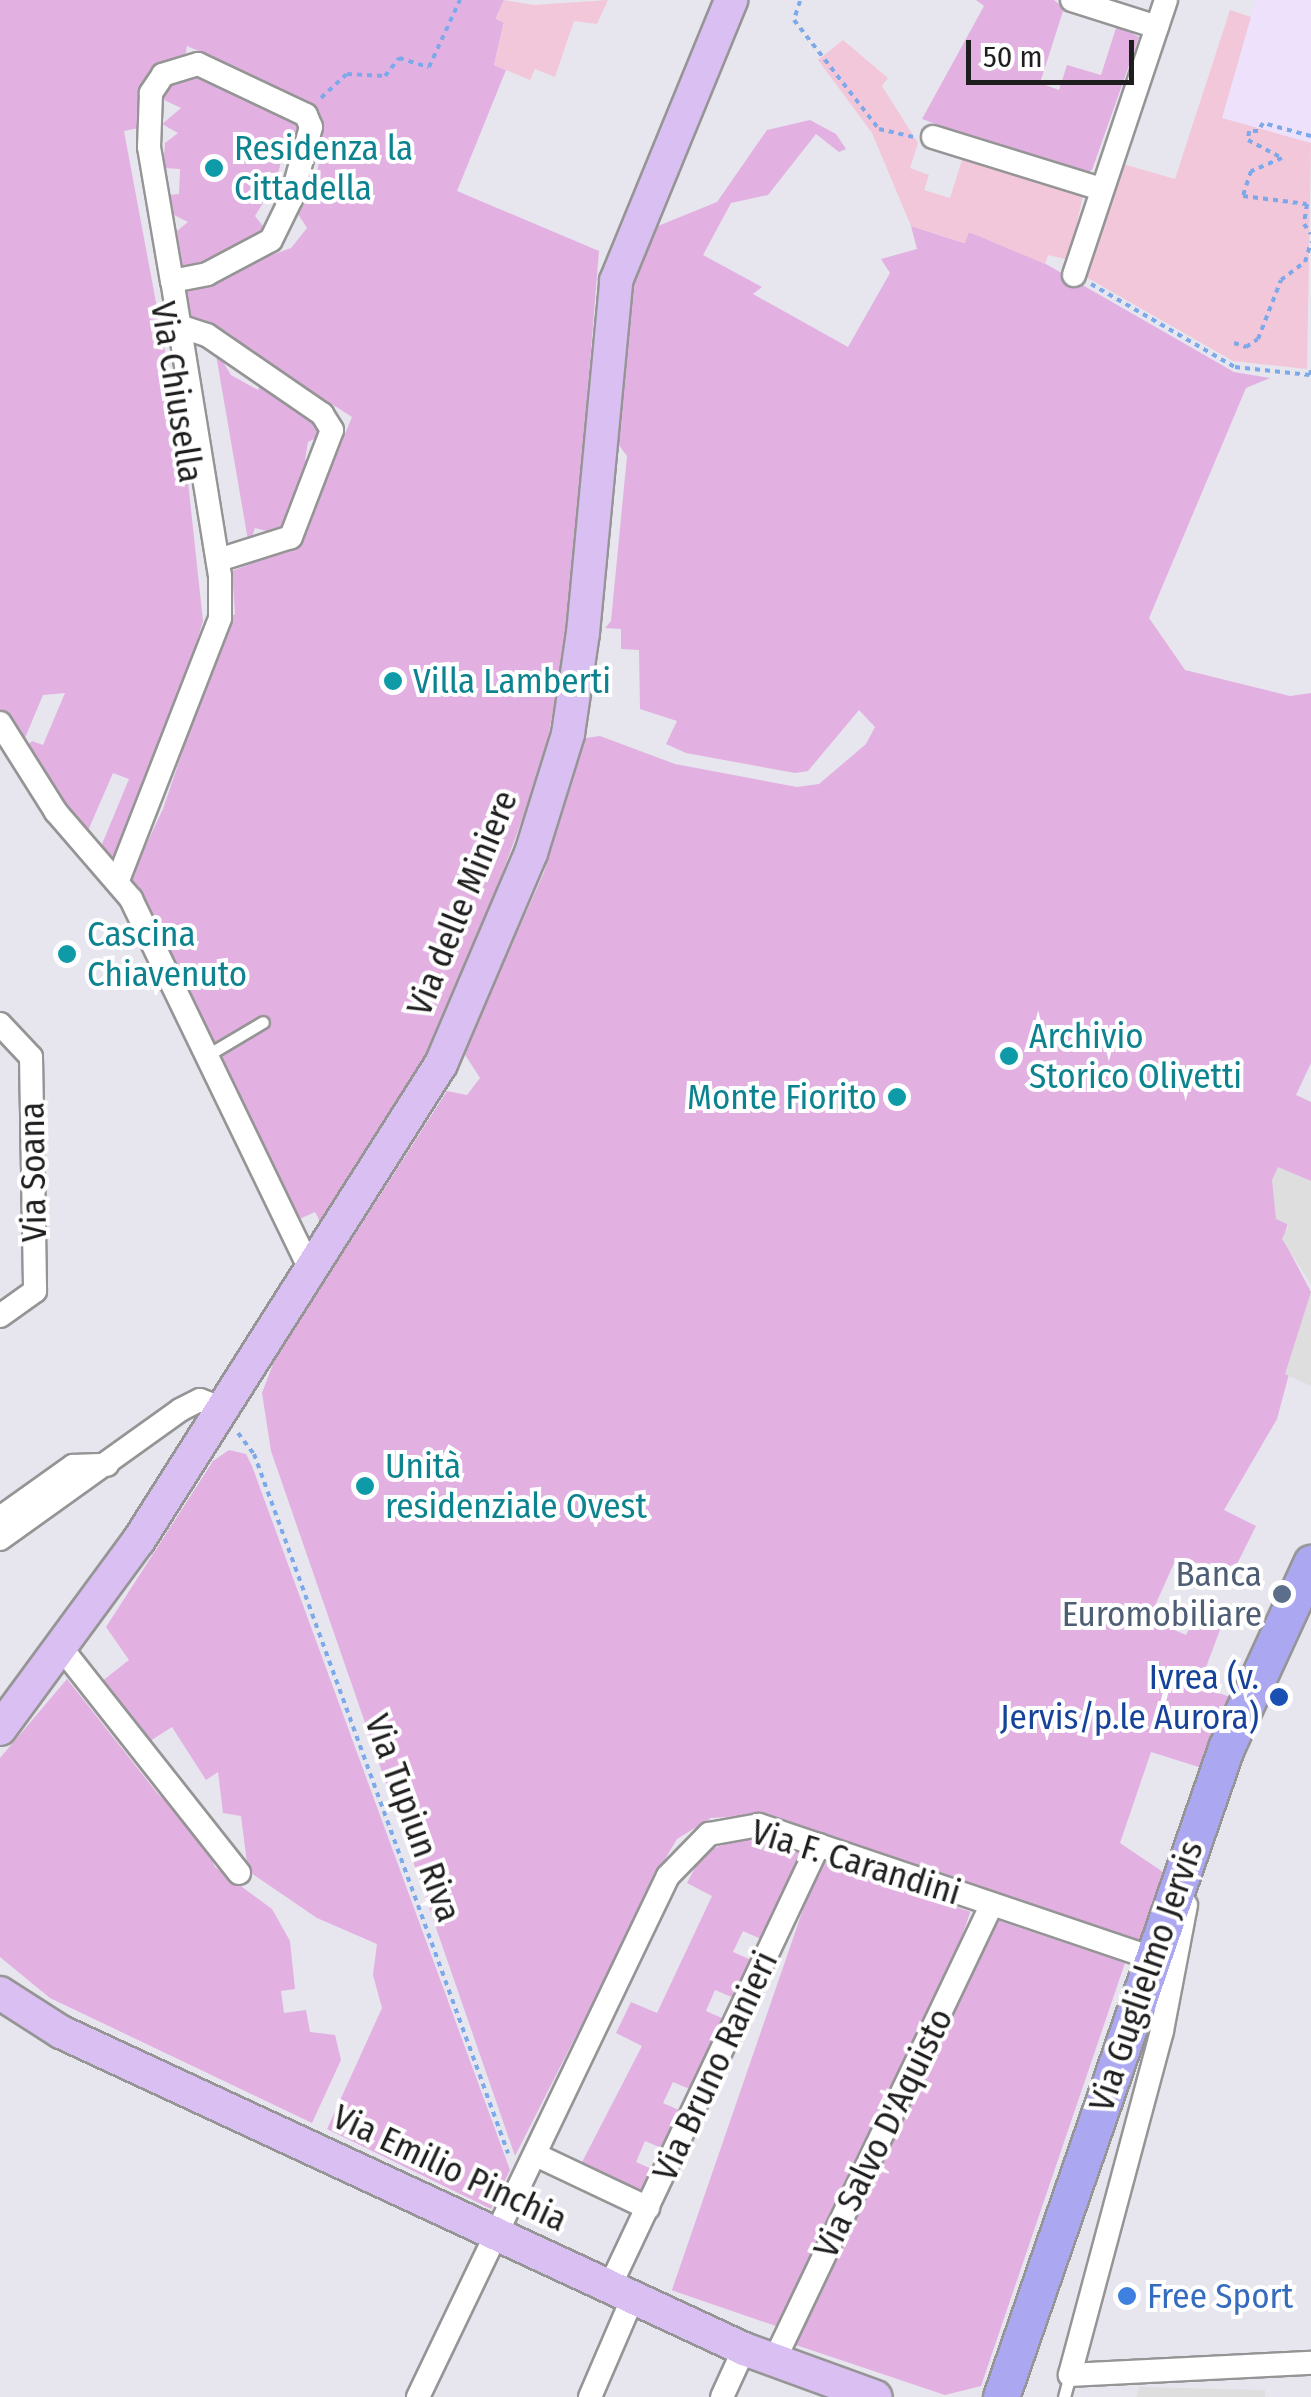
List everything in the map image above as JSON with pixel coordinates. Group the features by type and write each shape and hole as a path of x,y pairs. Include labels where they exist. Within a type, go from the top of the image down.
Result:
{"main road":[{"name":"Via Guglielmo Jervis","path":"1001,2397 1226,1748 1311,1563"}],"street":[{"name":"Via delle Miniere","path":"0,1729 63,1650 441,1064 531,853 568,734 583,634 616,281 730,0"},
{"path":"1072,0 1157,27"},
{"path":"1074,275 1166,0"},
{"name":"Via Chiusella","path":"118,880 221,602 218,560 149,147 157,82 173,69 198,64 310,120 291,199 271,240 206,274 172,281"},
{"path":"932,137 1102,190"},
{"name":"Via Chiusella","path":"138,158 215,626"},
{"name":"Via Chiusella","path":"179,326 207,335 322,414 332,430 291,537 218,560"},
{"path":"0,723 56,812 118,880 202,1058 310,1270"},
{"name":"Via Soana","path":"0,1024 31,1058 35,1291 0,1316"},
{"path":"0,1539 36,1508 110,1465 180,1410 200,1400 221,1408"},
{"path":"0,1518 73,1466 110,1465"},
{"path":"63,1650 239,1874"},
{"name":"Via F. Carandini","path":"418,2397 518,2182 536,2155 680,1858 708,1834 740,1824 818,1845 1151,1958"},
{"name":"Via Bruno Ranieri","path":"590,2397 648,2208 818,1845"},
{"path":"1184,1862 1191,1875 1162,2030 1067,2386 1311,2363"},
{"name":"Via Salvo D'Aquisto","path":"722,2397 759,2355 992,1904"},
{"name":"Via Emilio Pinchia","path":"0,1993 61,2032 622,2292 759,2355 876,2397"},
{"path":"536,2155 648,2208"}],"lane":[{"path":"202,1058 263,1022"}],"path":[{"path":"310,120 324,94 346,74 385,76 399,58 430,67 460,0"},
{"path":"800,2 794,20 878,129 888,136 932,137"},
{"path":"1311,136 1263,123 1249,131 1248,140 1282,158 1251,171 1243,196 1307,204 1304,224 1311,234"},
{"path":"1234,343 1246,346 1258,339 1281,280 1305,262 1311,242"},
{"path":"1074,275 1236,367 1270,373 1311,370"},
{"name":"Via Tupiun Riva","path":"221,1408 254,1454 518,2182"}],"shaded area":[{"path":"0,0 504,0 496,18 504,22 494,65 506,70 457,191 599,251 569,624 544,760 471,958 423,1062 322,1225 315,1212 295,1221 128,883 163,809 227,620 235,614 232,571 287,550 302,537 352,417 324,399 314,401 252,349 187,317 183,287 291,248 307,228 298,214 314,187 319,162 313,140 323,119 271,85 213,64 212,57 187,46 185,57 141,96 143,127 124,131 186,463 203,621 167,736 112,865 100,849 129,779 113,773 87,833 25,748 32,741 43,745 65,693 43,695 25,738 14,733 0,710"},
{"path":"504,0 534,5 608,0 597,24 574,21 555,77 535,69 530,80 494,65 504,23 496,19"},
{"path":"976,0 1054,0 1064,8 1040,83 1059,90 1067,65 1101,75 1117,25 1139,37 1092,170 1081,175 922,119 984,6"},
{"path":"1255,0 1311,0 1311,143 1222,118"},
{"path":"1230,10 1251,17 1222,118 1311,143 1307,369 1233,361 1086,277 1123,164 1175,179"},
{"path":"843,40 888,78 882,86 918,143 910,168 929,175 924,190 950,198 963,157 1083,195 1069,260 1048,255 1045,264 969,232 965,243 911,226 872,133 818,60"},
{"path":"192,70 301,117 300,139 286,141 276,182 255,216 266,230 190,273 181,264 177,231 188,222 174,215 168,195 179,194 180,169 163,168 165,143 178,133 162,124 181,108 162,99 167,81"},
{"path":"810,120 836,134 846,149 839,152 816,134 768,195 731,203 703,255 762,287 753,294 848,347 890,273 881,259 917,249 911,226 964,243 968,232 1018,248 1234,372 1270,378 1246,388 1149,618 1185,670 1290,696 1311,693 1311,1063 1296,1095 1311,1102 1311,1181 1302,1178 1283,1239 1311,1292 1277,1419 1224,1510 1256,1526 1236,1566 1175,1561 1149,1619 1186,1635 1195,1616 1221,1627 1199,1686 1233,1698 1202,1768 1151,1752 1120,1843 1163,1872 1139,1941 758,1815 711,1818 677,1839 668,1854 515,2156 271,1451 262,1393 275,1359 447,1091 467,1095 480,1078 464,1053 544,872 586,738 600,736 675,764 797,787 819,784 866,744 875,727 859,710 808,771 795,773 686,753 666,744 677,721 640,709 639,650 621,649 621,629 605,628 611,621 627,456 618,444 630,294 658,226 717,202 767,130"},
{"path":"215,349 231,375 258,390 261,382 296,410 312,412 324,434 308,442 305,460 317,464 286,536 255,528 249,546"},
{"path":"1278,1167 1311,1181 1311,1284 1282,1239 1289,1225 1276,1219 1272,1180"},
{"path":"1311,1292 1311,1386 1285,1374"},
{"path":"229,1450 246,1454 252,1466 510,2170 491,2209 327,2129 382,2008 373,1975 377,1944 317,1918 248,1871 241,1816 223,1813 218,1772 206,1780 172,1727 147,1743 101,1682 129,1660 106,1627 213,1461"},
{"path":"67,1679 158,1794 201,1836 215,1867 272,1909 290,1941 295,1989 281,1991 284,2013 306,2010 310,2032 335,2035 341,2060 312,2123 50,1998 0,1957 0,1758"},
{"path":"752,1836 802,1851 761,1939 743,1931 733,1952 751,1960 734,1998 715,1990 706,2011 724,2019 692,2090 673,2082 663,2103 681,2111 664,2149 645,2141 636,2162 654,2170 642,2197 579,2168 642,2046 616,2033 631,2002 657,2013 712,1896 687,1883 704,1851"},
{"path":"820,1860 970,1912 822,2342 672,2290"},
{"path":"997,1920 1125,1963 981,2386 945,2395 796,2345"},
{"path":"1140,2387 1265,2390 1265,2397 1136,2397"}],"place":[{"name":"Residenza la Cittadella","path":"214,168"},
{"name":"Villa Lamberti","path":"393,681"},
{"name":"Cascina Chiavenuto","path":"67,954"},
{"name":"Archivio Storico Olivetti","path":"1009,1056"},
{"name":"Monte Fiorito","path":"897,1097"},
{"name":"Unità residenziale Ovest","path":"365,1486"},
{"name":"Banca Euromobiliare","path":"1282,1594"},
{"name":"Ivrea (v. Jervis/p.le Aurora)","path":"1279,1697"},
{"name":"Free Sport","path":"1127,2296"}]}
